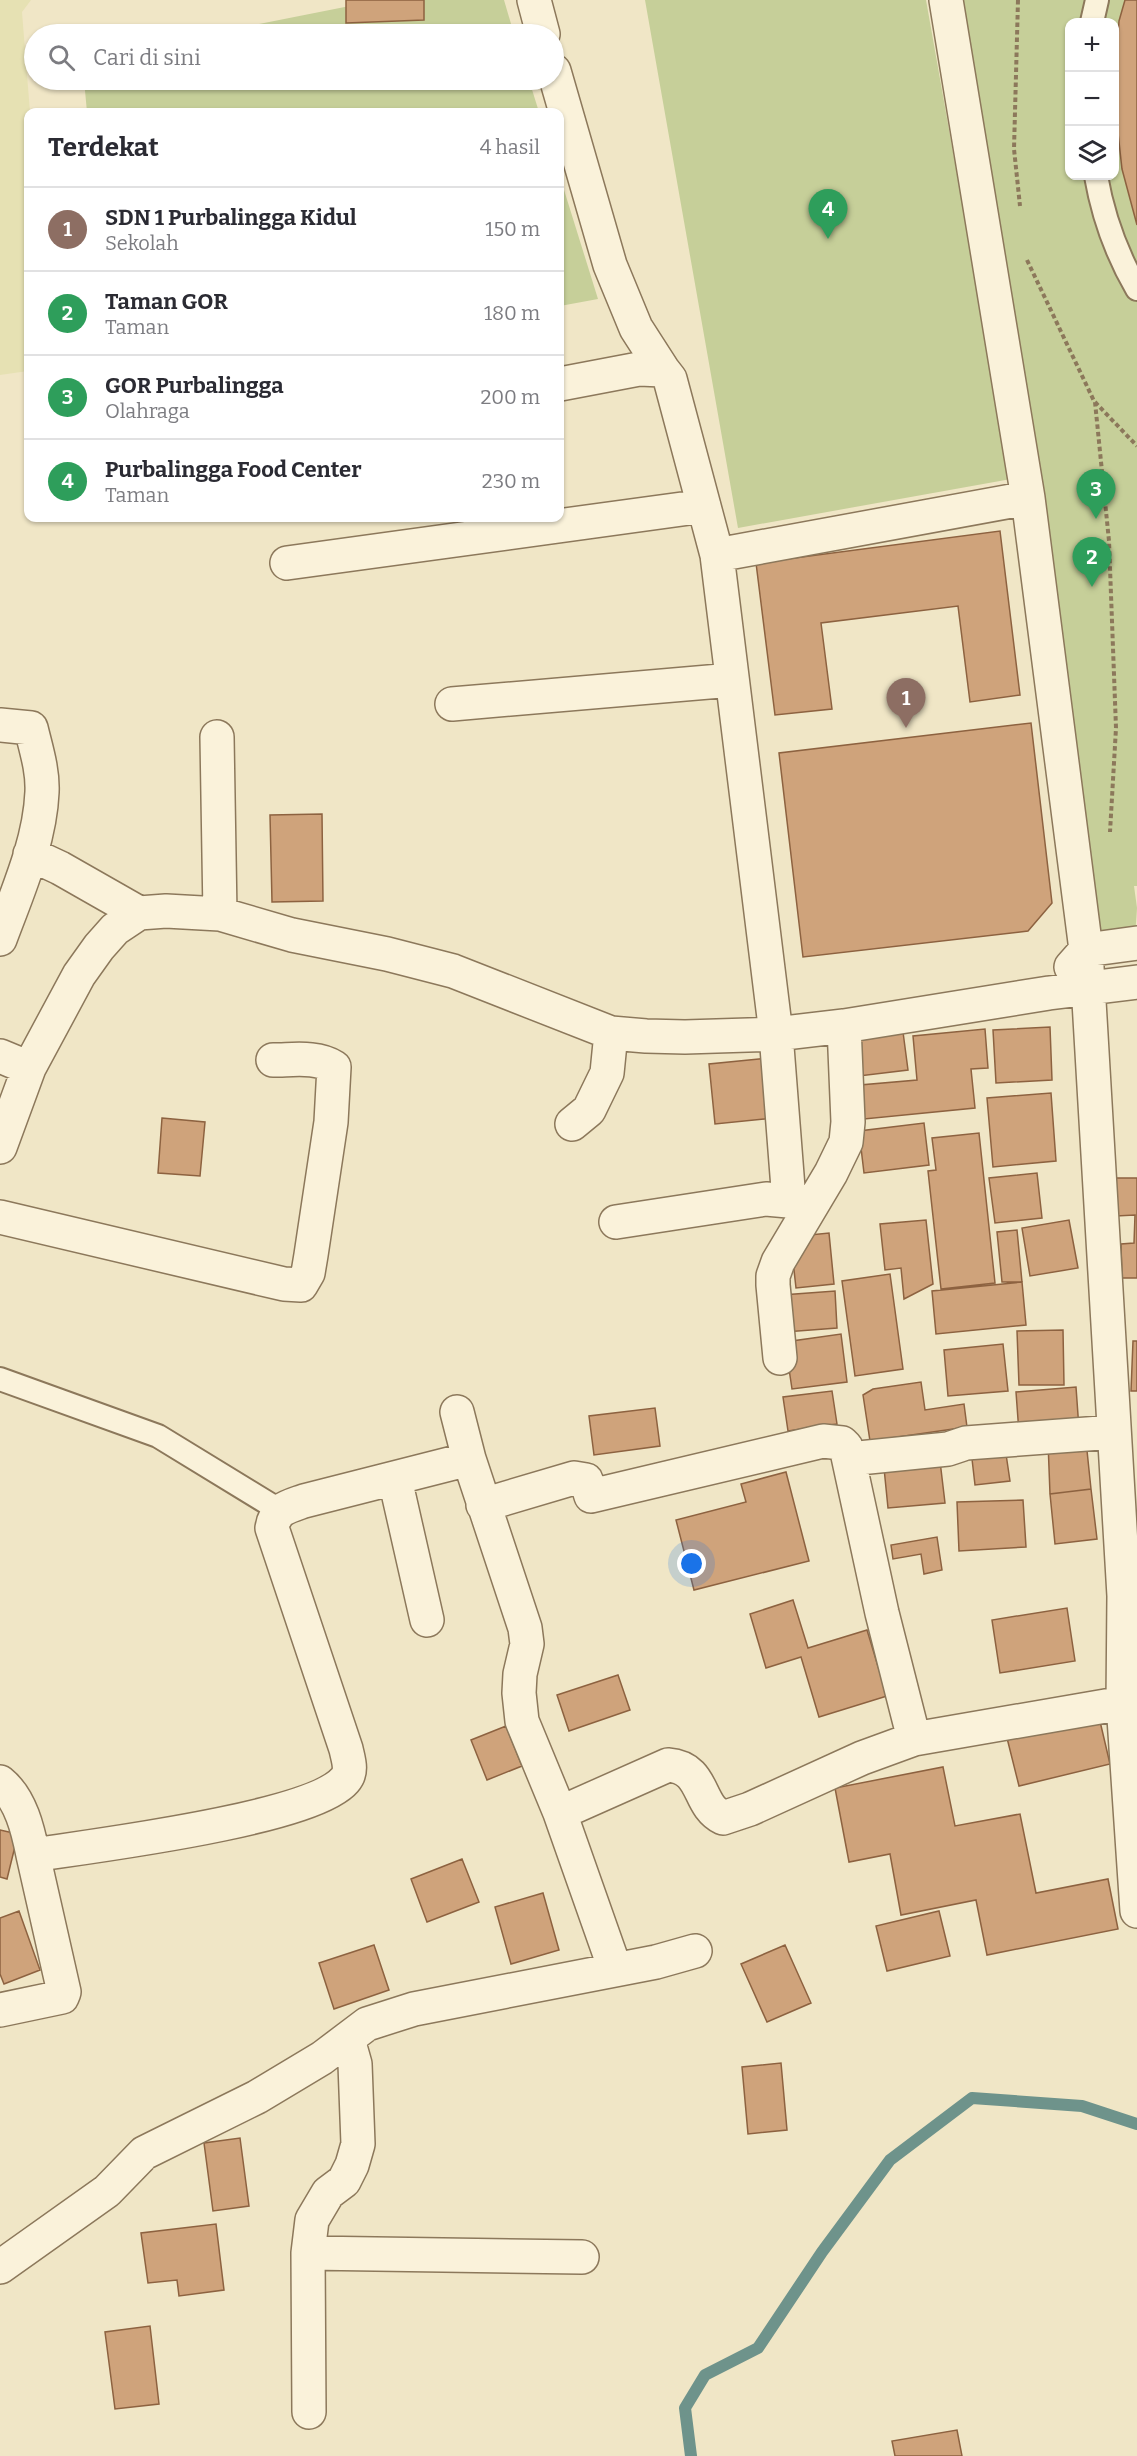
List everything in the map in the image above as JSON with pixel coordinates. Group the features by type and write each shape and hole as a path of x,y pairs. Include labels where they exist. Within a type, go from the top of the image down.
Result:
{"street":[{"path":"534,0 540,24"},
{"path":"946,0 1028,498 1086,950 1122,1418 1123,1702 1137,1911"},
{"path":"559,90 610,265 636,328 670,379 717,555 776,1034 801,1202"},
{"path":"564,383 639,369 663,370"},
{"path":"717,555 1028,498"},
{"path":"287,563 704,506"},
{"path":"452,704 732,680"},
{"path":"0,725 31,728 39,758 42,791 38,822 44,861 0,939"},
{"path":"217,737 220,914"},
{"path":"44,861 139,913"},
{"path":"0,1147 15,1062 99,947 115,929 139,913 166,911 220,914 292,935 387,954 453,971 611,1033 685,1037 776,1034 1137,982"},
{"path":"1049,993 1086,950 1137,943"},
{"path":"780,1358 773,1276 801,1202 846,1142 848,1122 844,1026"},
{"path":"572,1124 589,1110 607,1072 611,1033"},
{"path":"0,1217 284,1284 301,1284 308,1273 311,1256 331,1122 334,1067 327,1062 312,1060 273,1060"},
{"path":"616,1222 766,1199 801,1202"},
{"path":"457,1413 483,1505 525,1628 527,1644 520,1674 519,1693 522,1721 561,1812 615,1970"},
{"path":"849,1460 948,1449 966,1443 1122,1418"},
{"path":"483,1505 574,1478 586,1480 591,1496 824,1441 842,1443 846,1447 882,1613 914,1739"},
{"path":"33,1855 220,1824 318,1797 337,1787 346,1779 350,1766 346,1749 272,1528 273,1519 279,1510 304,1501 469,1459"},
{"path":"395,1479 427,1620"},
{"path":"561,1812 668,1765 680,1766 691,1772 710,1805 723,1818 750,1809 862,1758 914,1739 1123,1702"},
{"path":"0,1782 11,1791 27,1828 64,1992 62,1997 0,2010"},
{"path":"0,2267 107,2191 144,2153 257,2097 322,2058 367,2024 414,2009 657,1962 695,1951"},
{"path":"309,2412 308,2253 312,2220 328,2193 344,2181 352,2166 358,2144 355,2064 348,2039"},
{"path":"308,2253 582,2257"}],"lane":[{"path":"1093,18 1097,0"},
{"path":"1097,180 1101,204 1120,259 1137,289"},
{"path":"0,1378 158,1436 279,1510"}],"path":[{"path":"1018,0 1014,149 1020,207"},
{"path":"1024,254 1095,402 1137,446"},
{"path":"1095,402 1109,542 1116,716 1109,840"}],"shaded area":[{"path":"0,0 31,0 22,12 24,90 28,90 30,108 24,108 24,372 0,375"}],"green space":[{"path":"380,0 504,0 511,24 259,24"},
{"path":"645,0 926,0 1011,479 738,528"},
{"path":"957,0 1137,0 1137,886 1134,886 1137,908 1135,937 1102,947"},
{"path":"85,90 532,90 538,108 87,108"},
{"path":"564,190 598,299 564,305"}],"building":[{"path":"346,0 424,0 424,20 346,23"},
{"path":"1125,0 1137,0 1137,225 1122,169 1119,142 1119,21"},
{"path":"1000,531 1020,695 970,702 958,606 821,623 832,709 775,715 756,563"},
{"path":"1031,723 1052,903 1028,931 803,957 779,753"},
{"path":"322,814 323,901 272,902 270,815"},
{"path":"1050,1027 1052,1080 996,1083 993,1030"},
{"path":"985,1029 988,1068 971,1069 975,1108 864,1119 860,1085 917,1080 913,1036"},
{"path":"903,1032 908,1070 859,1076 855,1038"},
{"path":"769,1058 774,1118 715,1124 709,1064"},
{"path":"1051,1093 1056,1161 993,1167 987,1098"},
{"path":"162,1118 205,1122 200,1176 158,1173"},
{"path":"924,1123 929,1165 864,1173 859,1131"},
{"path":"979,1133 995,1283 941,1289 928,1171 936,1170 932,1138"},
{"path":"1037,1173 1042,1218 995,1223 989,1178"},
{"path":"1115,1178 1137,1178 1137,1278 1122,1278 1121,1244 1134,1243 1135,1215 1116,1216"},
{"path":"926,1220 933,1284 904,1299 901,1268 885,1270 880,1224"},
{"path":"1069,1220 1078,1268 1030,1276 1022,1228"},
{"path":"1017,1230 1022,1282 1002,1282 997,1232"},
{"path":"829,1233 834,1284 796,1288 792,1252 800,1236"},
{"path":"890,1274 903,1369 855,1376 842,1281"},
{"path":"1022,1282 1026,1325 936,1334 932,1291"},
{"path":"835,1291 837,1328 785,1332 782,1295"},
{"path":"1063,1330 1064,1385 1019,1385 1017,1331"},
{"path":"841,1334 847,1382 792,1389 785,1342"},
{"path":"1133,1341 1137,1341 1137,1391 1131,1391"},
{"path":"1003,1344 1008,1391 948,1396 944,1350"},
{"path":"921,1382 925,1410 964,1404 967,1427 870,1441 863,1395 873,1389"},
{"path":"1076,1387 1079,1429 1019,1433 1016,1392"},
{"path":"832,1391 837,1424 788,1431 783,1397"},
{"path":"655,1408 660,1446 594,1455 589,1416"},
{"path":"1086,1441 1091,1489 1050,1494 1048,1442"},
{"path":"1006,1454 1010,1481 975,1485 972,1459"},
{"path":"940,1461 945,1503 888,1508 884,1468"},
{"path":"786,1472 809,1561 694,1590 676,1520 746,1502 741,1484"},
{"path":"1091,1489 1097,1539 1055,1544 1050,1494"},
{"path":"1023,1500 1026,1547 959,1551 957,1502"},
{"path":"937,1537 942,1570 924,1574 921,1554 893,1559 891,1545"},
{"path":"793,1600 808,1648 867,1630 887,1696 819,1717 801,1657 766,1668 750,1614"},
{"path":"1067,1608 1075,1661 1000,1673 992,1620"},
{"path":"618,1675 630,1710 569,1731 557,1695"},
{"path":"1099,1717 1110,1764 1019,1786 1007,1738"},
{"path":"506,1726 522,1766 487,1780 471,1740"},
{"path":"943,1767 955,1826 1020,1814 1036,1893 1108,1879 1118,1929 987,1955 976,1900 901,1915 890,1854 849,1862 835,1788"},
{"path":"0,1830 18,1834 7,1879 0,1877"},
{"path":"462,1859 479,1902 427,1922 411,1879"},
{"path":"543,1893 559,1950 511,1964 495,1907"},
{"path":"19,1911 40,1970 4,1984 0,1974 0,1918"},
{"path":"939,1911 950,1956 887,1971 876,1926"},
{"path":"374,1945 389,1990 334,2009 319,1963"},
{"path":"785,1945 811,2003 767,2022 741,1964"},
{"path":"781,2063 787,2130 748,2134 742,2067"},
{"path":"240,2138 249,2206 213,2211 204,2143"},
{"path":"216,2224 224,2290 179,2296 177,2280 148,2283 141,2233"},
{"path":"150,2326 159,2404 115,2409 105,2332"},
{"path":"957,2430 962,2456 895,2456 892,2441"}],"waterway":[{"path":"691,2456 685,2408 705,2375 758,2348 822,2252 890,2160 972,2098 1082,2106 1137,2124"}],"place":[{"name":"Purbalingga Food Center","path":"828,239"},
{"name":"GOR Purbalingga","path":"1096,519"},
{"name":"Taman GOR","path":"1092,587"},
{"name":"SDN 1 Purbalingga Kidul","path":"906,728"}]}
